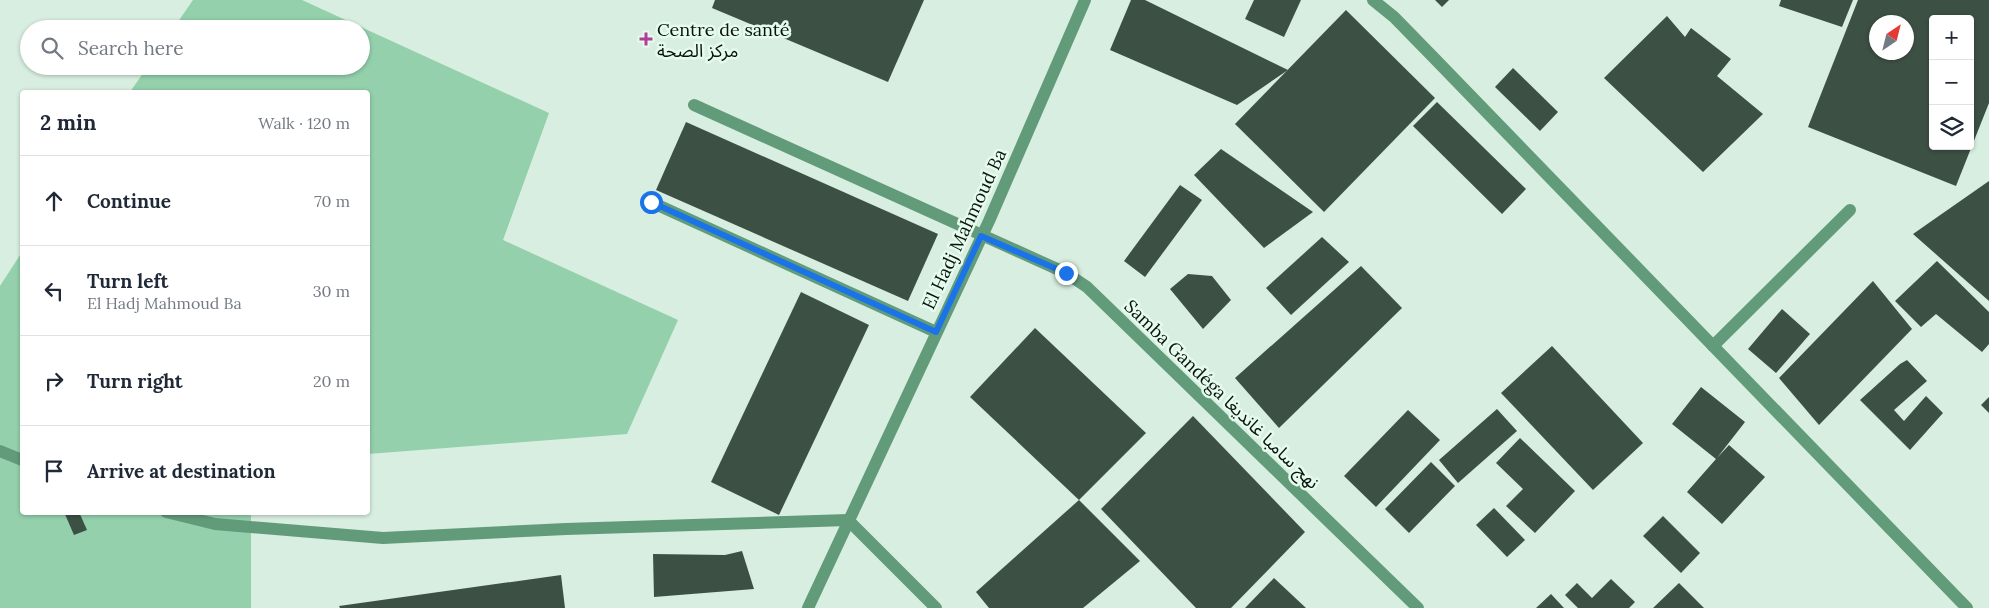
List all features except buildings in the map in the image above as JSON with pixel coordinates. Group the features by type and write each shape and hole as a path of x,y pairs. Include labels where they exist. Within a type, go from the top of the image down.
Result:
{"street":[{"name":"El Hadj Mahmoud Ba","path":"808,608 981,236 1085,0"},
{"path":"1373,0 1394,17 1967,608"},
{"name":"Samba Gandéga نهج سامبا غانديغا","path":"694,105 1066,273 1086,287 1418,608"},
{"path":"651,202 936,332"},
{"path":"1714,346 1850,210"},
{"path":"0,451 20,459"},
{"path":"178,515 215,524 383,538 566,529 848,520 936,608"}],"green space":[{"path":"193,0 302,0 346,20 179,20"},
{"path":"370,31 549,113 503,240 678,320 627,434 370,454 370,90 131,90 142,75 370,75"},
{"path":"20,255 20,515 251,515 251,608 0,608 0,286"}],"place":[{"name":"Centre de santé مركز الصحة","path":"646,39"}],"route":[{"path":"651,202 936,332 981,236 1066,273"}]}
